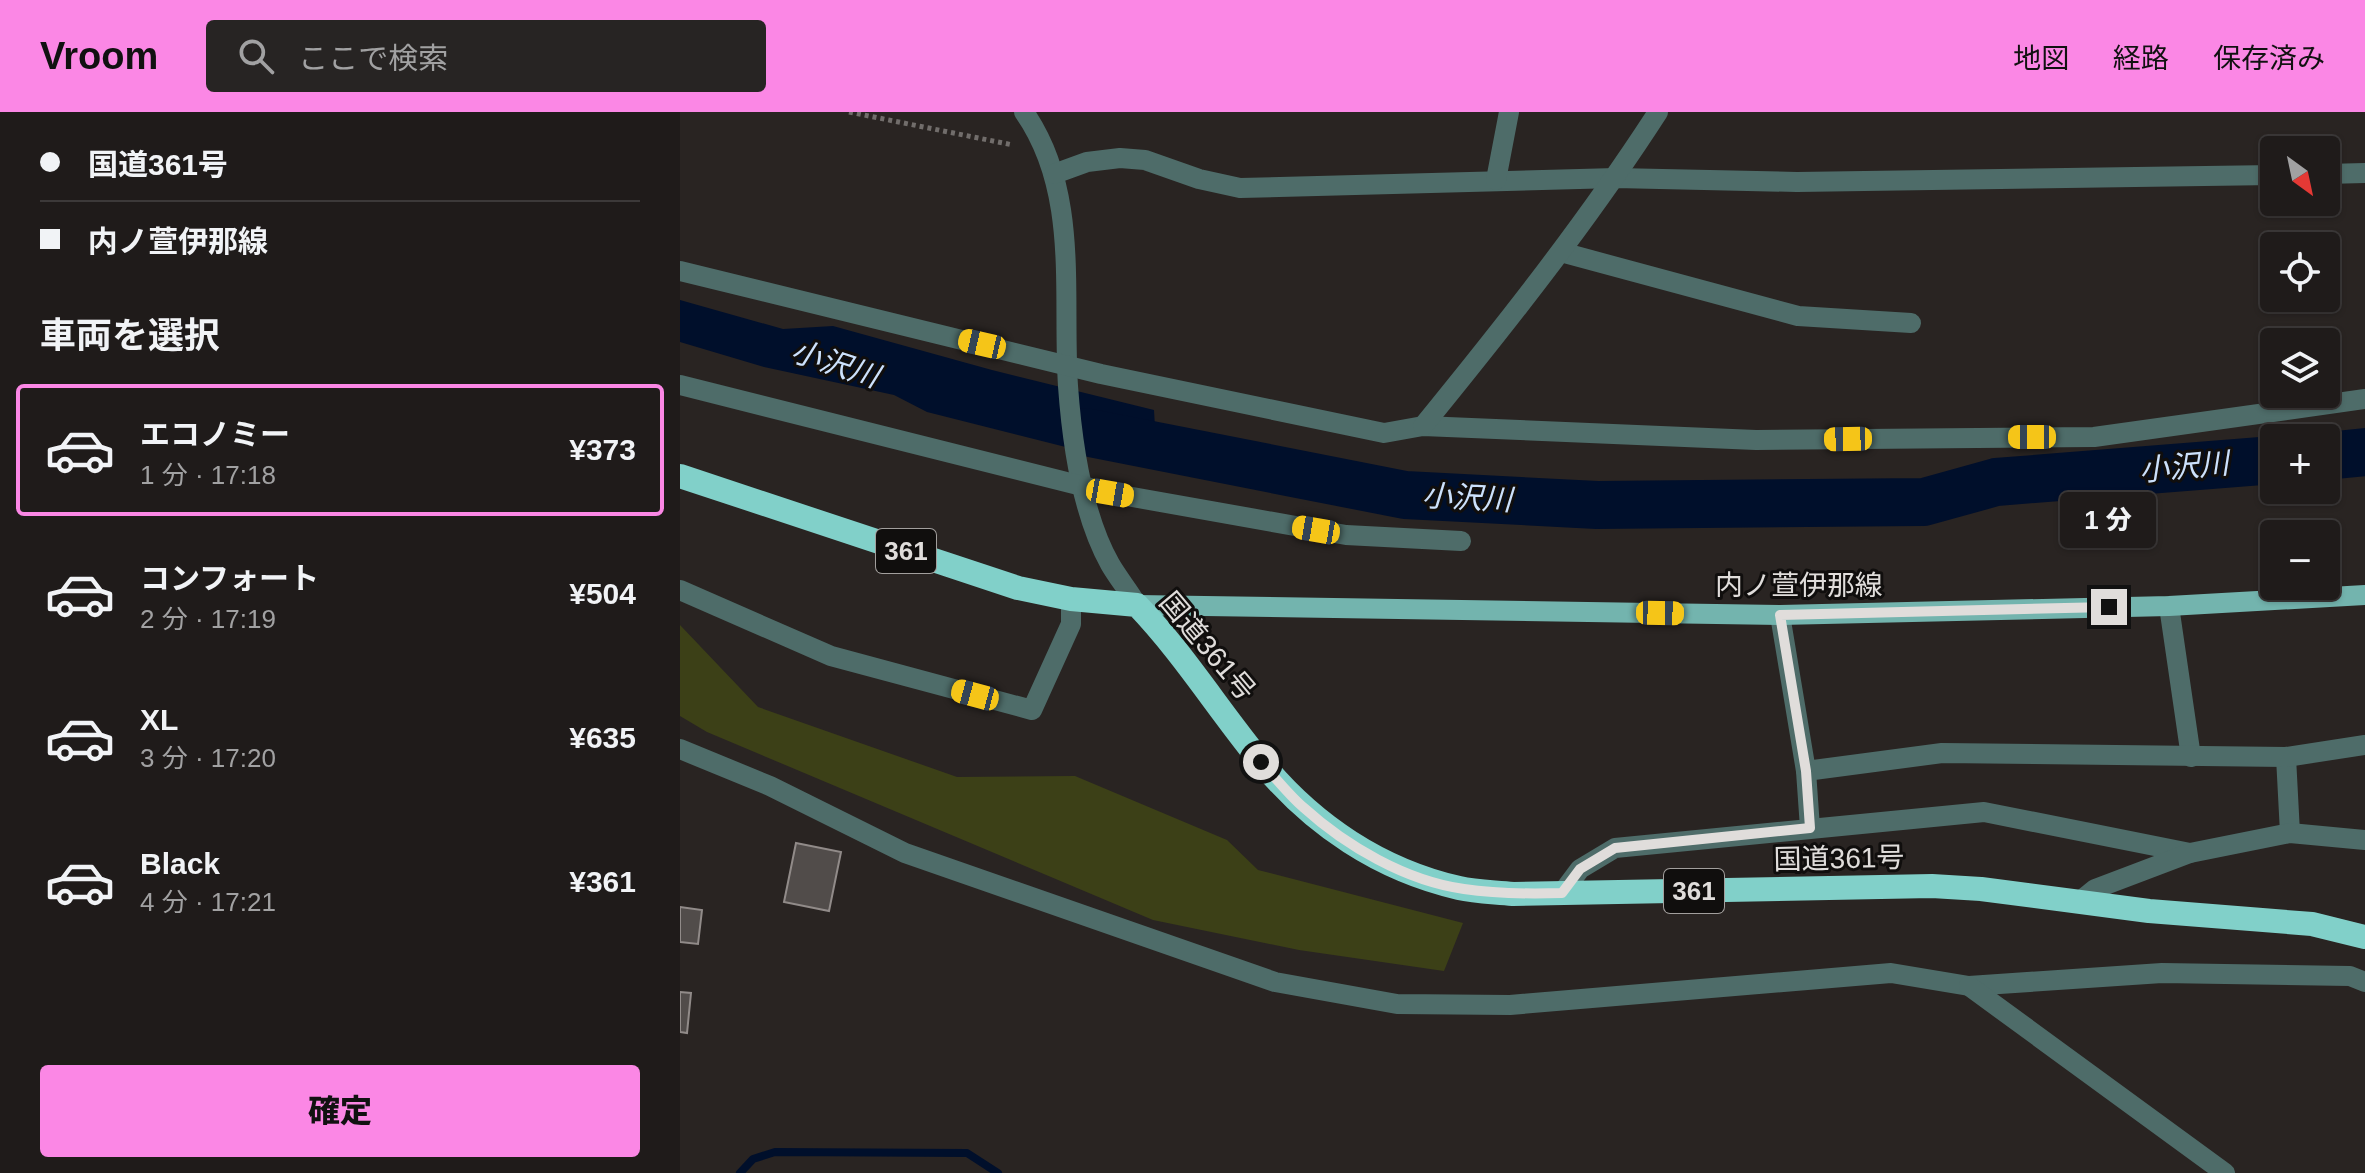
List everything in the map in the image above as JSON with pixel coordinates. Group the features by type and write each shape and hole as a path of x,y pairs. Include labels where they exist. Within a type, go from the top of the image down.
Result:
{"highway":[{"name":"国道361号","path":"680,476 1018,588 1071,599 1137,605 1165,633 1261,762 1301,806 1334,832 1411,874 1461,889 1513,894 1932,886 2149,911 2312,924 2365,937"}],"main road":[{"name":"内ノ萱伊那線","path":"1137,605 1780,615 2169,606 2365,595"}],"street":[{"path":"1024,112 1037,130 1054,174 1065,252 1068,375 1081,478 1109,563 1137,605"},
{"path":"1496,180 1509,112"},
{"path":"1423,426 1561,252 1616,178 1658,112"},
{"path":"1054,174 1087,162 1120,158 1145,160 1199,179 1240,188 1616,178 1797,182 2260,175"},
{"path":"2340,174 2365,173"},
{"path":"1561,252 1798,316 1911,323"},
{"path":"680,271 1068,375 1116,378 1384,433 1423,426 1756,440 2094,437 2365,399"},
{"path":"680,385 725,398 1346,535 1461,541"},
{"path":"680,590 831,656 1032,710 1071,624 1071,599"},
{"path":"2169,606 2191,757"},
{"path":"1780,615 1806,771 1810,828"},
{"path":"1806,771 1942,753 2286,757 2365,745"},
{"path":"680,749 770,786 905,853 1275,982 1397,1004 1526,1003 1891,973 1969,986 2162,973 2350,976 2365,982"},
{"path":"2286,757 2290,833"},
{"path":"1562,893 1580,869 1615,848 1984,812 2190,853"},
{"path":"2079,902 2095,889 2190,853 2290,833 2365,840"},
{"path":"1969,986 2225,1173"}],"path":[{"path":"849,112 1013,145"}],"green space":[{"path":"680,625 758,707 957,777 1075,776 1227,840 1258,870 1463,923 1444,971 1299,950 1153,920 707,732 680,716"}],"water":[{"path":"680,300 783,329 833,326 1154,410 1155,427 1145,467 927,412 894,395 764,367 680,342"}],"building":[{"path":"796,843 841,852 829,911 784,902"},
{"path":"680,907 702,910 698,944 680,942"},
{"path":"680,992 691,993 687,1033 680,1032"}],"waterway":[{"name":"小沢川","path":"1085,432 1405,495 1597,505 1924,502 1996,482 2260,461"},
{"name":"小沢川","path":"2340,455 2365,452"},
{"path":"740,1173 753,1159 775,1152 967,1153 998,1173"}],"route":[{"path":"1261,762 1301,806 1334,832 1411,874 1461,889 1513,894 1562,893 1580,869 1615,848 1810,828 1806,771 1780,615 2109,607"}]}
